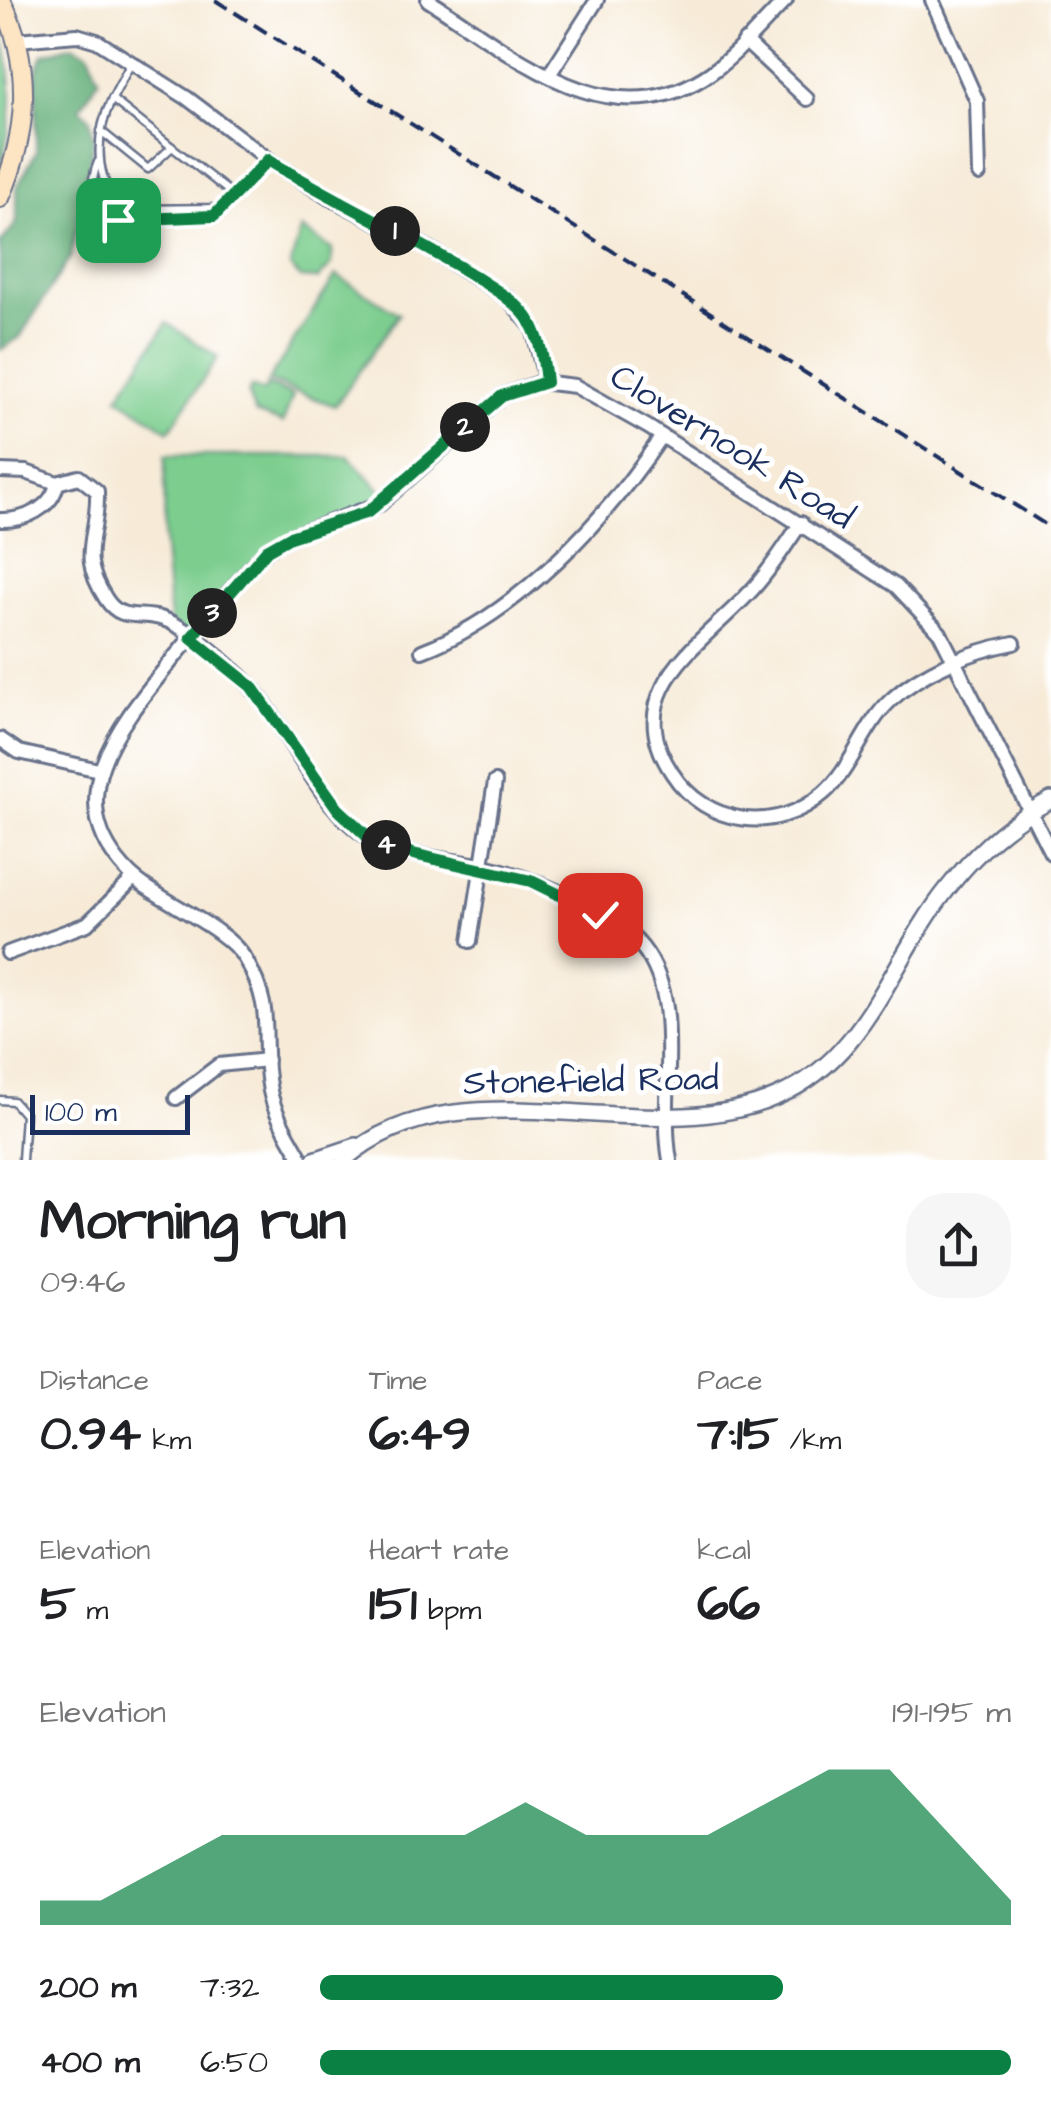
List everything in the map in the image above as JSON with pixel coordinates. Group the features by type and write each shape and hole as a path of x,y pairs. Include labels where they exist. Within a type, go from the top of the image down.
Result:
{"main road":[{"path":"0,198 22,124 17,40 2,2"}],"street":[{"path":"428,0 549,74 602,98 635,100 668,94 704,77 786,0"},
{"path":"549,74 596,0"},
{"path":"932,0 978,101 979,174"},
{"path":"17,40 76,35 132,62 268,160 326,196 428,248 508,298 533,328 546,382 502,396 368,512 290,537 267,550 116,730 99,770 100,820 117,856 134,878 242,954 260,987 269,1018 267,1060 274,1107 302,1160"},
{"path":"745,41 807,99"},
{"name":"Clovernook Road","path":"546,382 575,386 662,436 905,593 934,625 1051,853"},
{"path":"422,651 456,638 496,613 624,492 662,436"},
{"path":"0,471 26,472 57,483 79,477 97,491 87,562 109,604 129,617 161,618 251,686 338,809 368,837 413,854 531,881 622,927 642,947 655,968 665,1001 664,1114 670,1160"},
{"path":"0,520 16,520 34,512 55,493 57,483"},
{"path":"801,523 751,591 688,647 662,689 656,721 661,749 672,775 714,814 746,820 796,811 824,792 891,700 954,661 1014,643"},
{"path":"0,739 19,752 99,770"},
{"path":"470,941 495,782"},
{"name":"Stonefield Road","path":"314,1160 360,1146 412,1122 467,1112 718,1113 777,1097 816,1074 852,1040 947,889 1004,829 1051,800"},
{"path":"8,954 87,924 134,878"},
{"path":"176,1098 220,1065 267,1060"},
{"name":"Stonefield Road","path":"344,1160 360,1146"}],"lane":[{"path":"132,62 112,99 101,131 94,196 101,213 109,218 208,219 236,197 268,160"},
{"path":"112,99 236,197"},
{"path":"101,131 144,168 152,168 172,147"},
{"path":"98,161 109,194 121,207 223,208"},
{"path":"0,1100 13,1101 25,1115 22,1160"}],"green space":[{"path":"0,31 9,66 11,101 0,171"},
{"path":"73,45 89,53 99,79 80,108 90,118 94,140 71,256 20,337 0,350 0,244 17,222 17,187 36,152 36,72 43,54"},
{"path":"301,229 332,249 332,264 318,279 301,278 290,267"},
{"path":"336,275 399,314 335,406 268,381"},
{"path":"167,323 218,357 169,431 118,397"},
{"path":"267,385 293,395 283,423 255,413 248,395 251,387 264,392"},
{"path":"165,456 348,456 387,496 267,550 191,638 170,623 164,548"}],"railway":[{"path":"215,0 1051,528"}],"route":[{"path":"118,220 208,219 236,197 268,160 326,196 428,248 508,298 528,318 544,361 546,382 522,386 502,396 368,512 290,537 267,550 191,638 251,686 338,809 368,837 413,854 531,881 600,915"}]}
